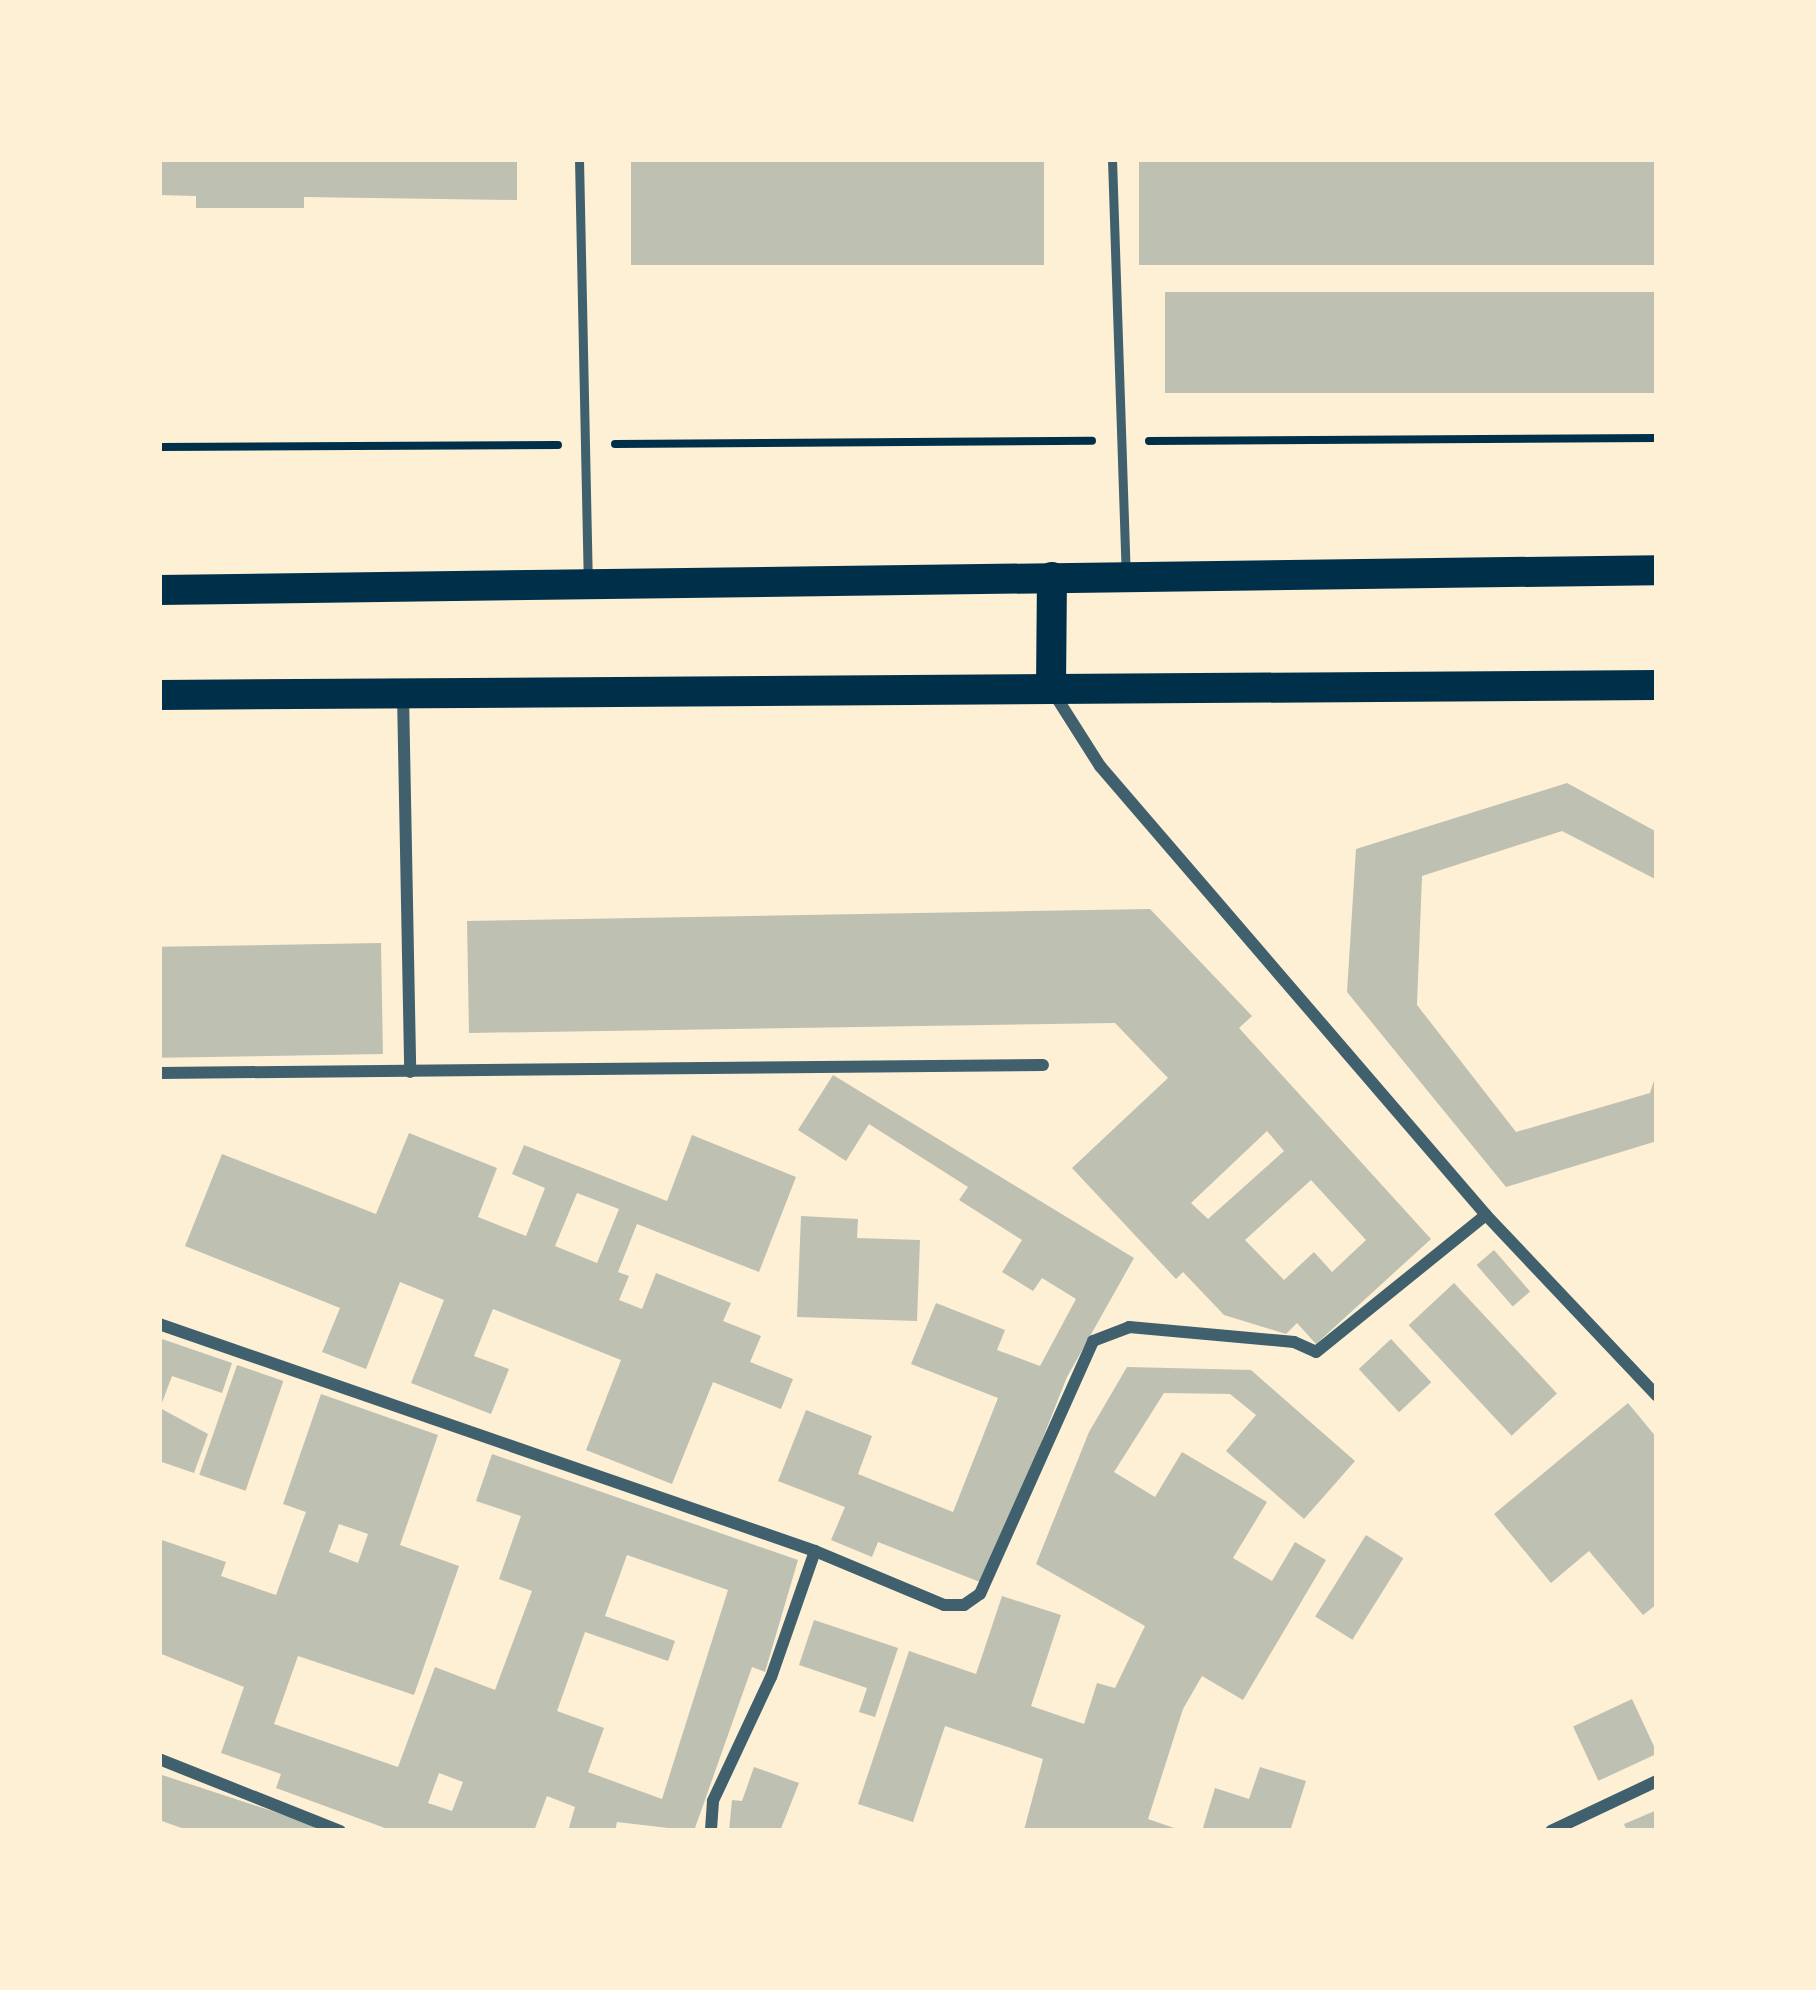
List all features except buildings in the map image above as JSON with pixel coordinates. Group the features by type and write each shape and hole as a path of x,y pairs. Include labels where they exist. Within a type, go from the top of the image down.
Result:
{"main road":[{"path":"159,590 1657,570"},
{"path":"1051,689 1052,577"},
{"path":"159,695 1657,686"}],"street":[{"path":"1051,689 1100,766 1486,1215 1657,1396"},
{"path":"404,693 410,1072"},
{"path":"159,1073 1043,1065"},
{"path":"159,1324 815,1551 944,1605 964,1605 980,1594 1094,1341 1129,1327 1294,1342 1316,1352 1486,1215"},
{"path":"711,1831 712,1801 771,1677 815,1551"},
{"path":"159,1760 340,1831"},
{"path":"1551,1831 1657,1781"}],"lane":[{"path":"1112,159 1126,576"},
{"path":"579,160 590,445 587,583"}],"path":[{"path":"159,447 1657,438"}]}
